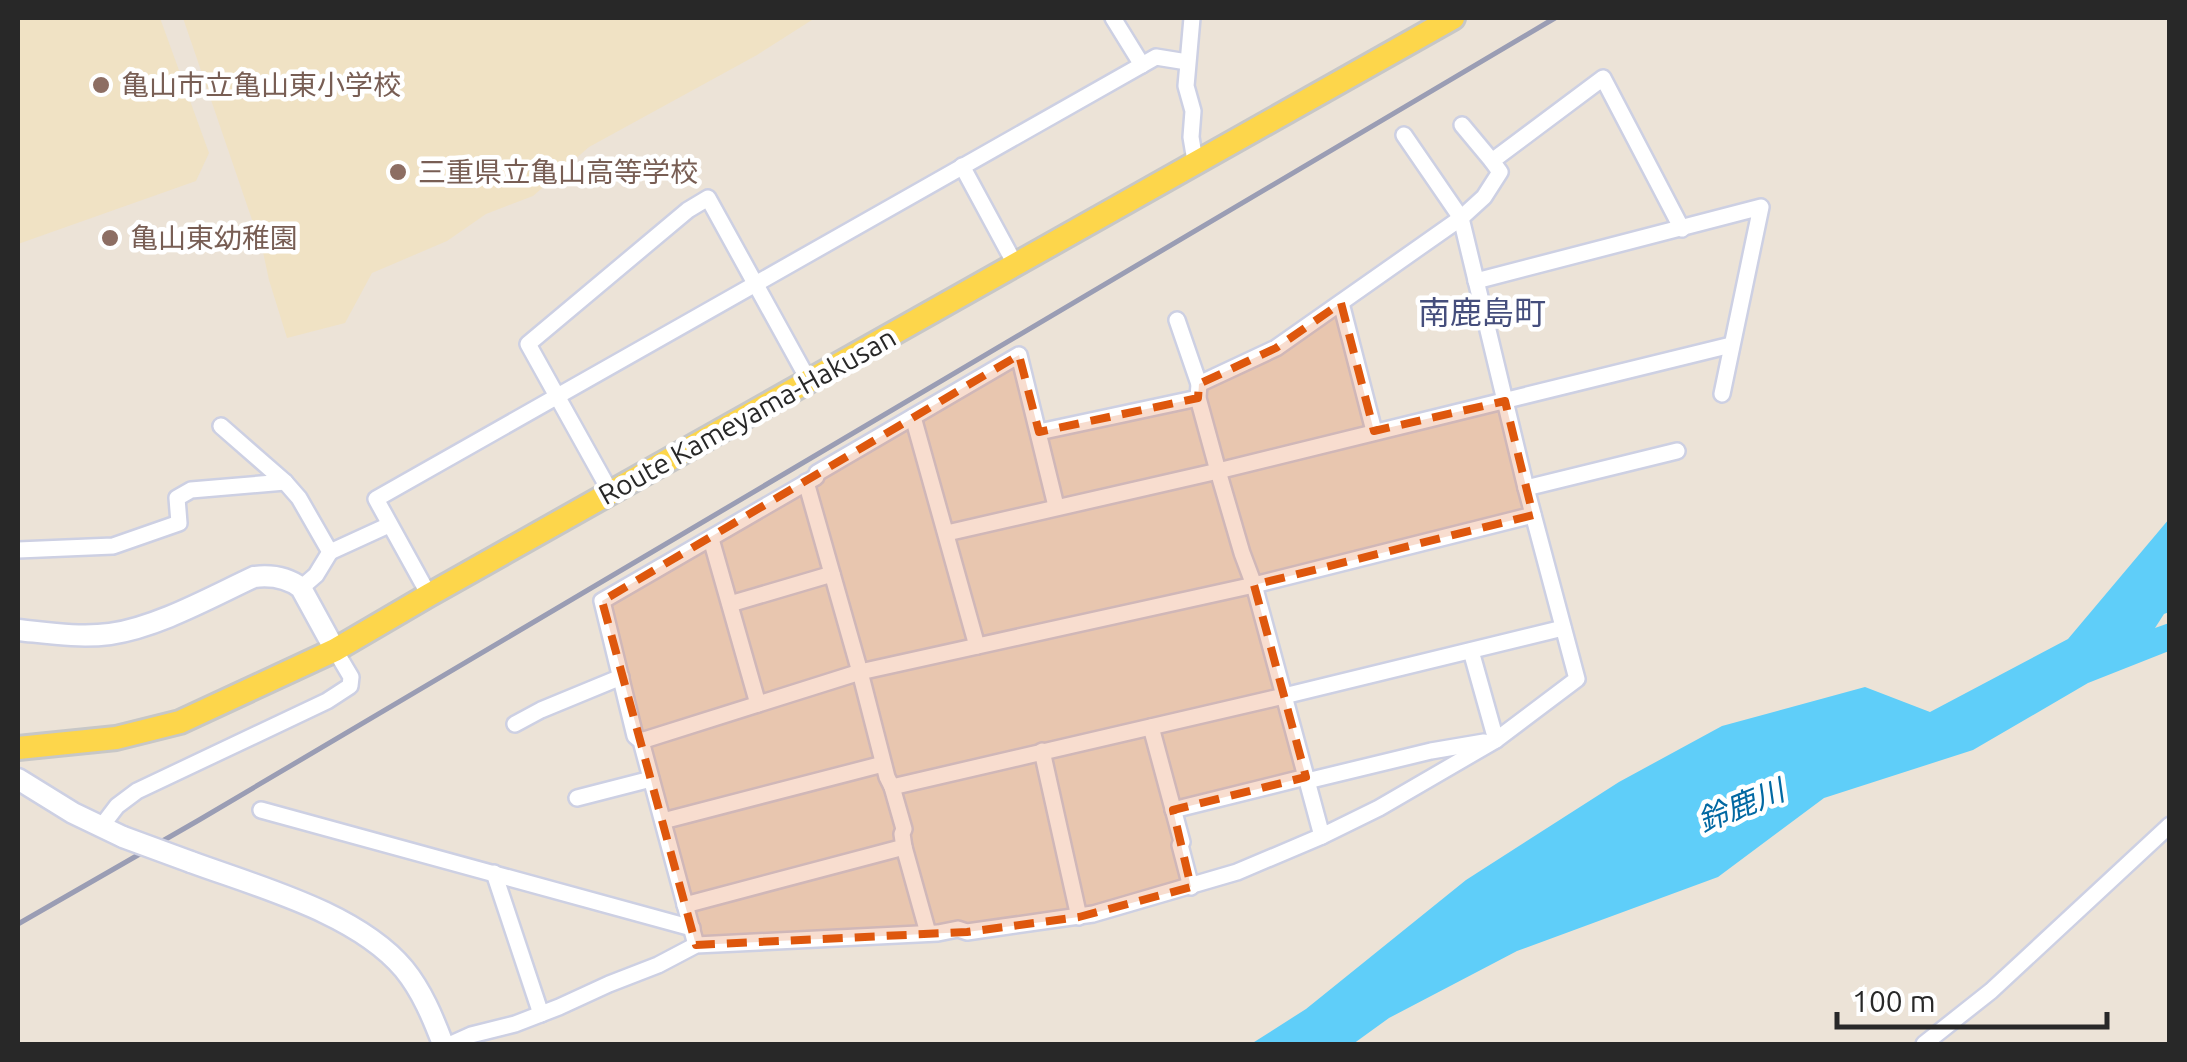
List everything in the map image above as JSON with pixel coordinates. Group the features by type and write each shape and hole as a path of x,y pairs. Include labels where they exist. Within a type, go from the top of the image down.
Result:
{"main road":[{"name":"Route Kameyama-Hakusan","path":"18,748 116,738 180,722 336,650 1453,18"},
{"path":"18,630 79,636 112,634 154,621 254,577 269,575 301,588 336,650"},
{"path":"18,779 124,838 318,910 369,938 413,980 443,1044"}],"street":[{"path":"1113,18 1142,65"},
{"path":"1192,18 1186,86 1193,111 1191,137 1195,161"},
{"path":"428,595 376,499 1142,65 1156,58 1187,62"},
{"path":"1492,161 1604,78 1682,229"},
{"path":"1039,432 1199,391 1276,348 1462,218 1484,197 1500,172 1462,124"},
{"path":"451,1044 541,1014 696,945 966,932 1080,917 1236,872 1378,808 1496,740 1576,679 1462,218 1404,135"},
{"path":"962,166 1015,264"},
{"path":"611,493 528,344 688,210 708,198 809,381"},
{"path":"1476,281 1761,207 1722,394"},
{"path":"1340,304 1374,432"},
{"path":"1178,320 1322,836"},
{"path":"946,533 1732,345"},
{"path":"696,945 641,741 635,736 602,601 1019,355 1056,506"},
{"path":"913,417 977,646"},
{"path":"221,426 285,482 330,552"},
{"path":"1526,488 1678,451"},
{"path":"18,550 113,546 179,524 177,498 191,490 285,482"},
{"path":"806,482 904,828 904,847 928,933"},
{"path":"641,741 860,672 1254,585 1534,516"},
{"path":"301,588 316,575 330,552 390,524"},
{"path":"711,539 758,704"},
{"path":"730,604 832,574"},
{"path":"892,787 1563,628"},
{"path":"102,827 117,806 136,791 344,691 350,686 351,677 336,650"},
{"path":"1471,650 1496,740"},
{"path":"515,724 621,676"},
{"path":"1152,727 1191,886"},
{"path":"1173,810 1431,751 1496,740"},
{"path":"1042,752 1080,917"},
{"path":"663,821 883,764"},
{"path":"577,798 651,779"},
{"path":"260,810 692,928"},
{"path":"1924,1044 1991,991 2170,825"},
{"path":"685,905 904,847"},
{"path":"494,873 541,1014"}],"highlighted area":[{"path":"1341,303 1374,431 1505,401 1533,515 1254,585 1306,777 1173,810 1191,887 1079,917 967,932 696,945 602,601 1019,355 1039,432 1198,398 1199,384 1276,348"}],"shaded area":[{"name":"亀山市立亀山東小学校","path":"18,18 160,18 209,153 196,181 18,244"},
{"name":"三重県立亀山高等学校","path":"183,18 815,18 757,55 589,147 533,196 486,214 447,241 372,273 345,323 287,338 263,252"}],"water":[{"name":"鈴鹿川","path":"2169,519 2169,612 2155,628 2169,623 2169,651 2088,683 1973,750 1824,798 1718,877 1517,951 1389,1018 1353,1044 1251,1044 1306,1009 1466,880 1619,782 1722,726 1865,687 1930,712 2068,639"}],"railway":[{"path":"18,924 1555,18"}],"place":[{"name":"亀山市立亀山東小学校","path":"101,85"},
{"name":"三重県立亀山高等学校","path":"398,172"},
{"name":"亀山東幼稚園","path":"110,238"}],"district":[{"name":"南鹿島町","path":"1482,313"}]}
